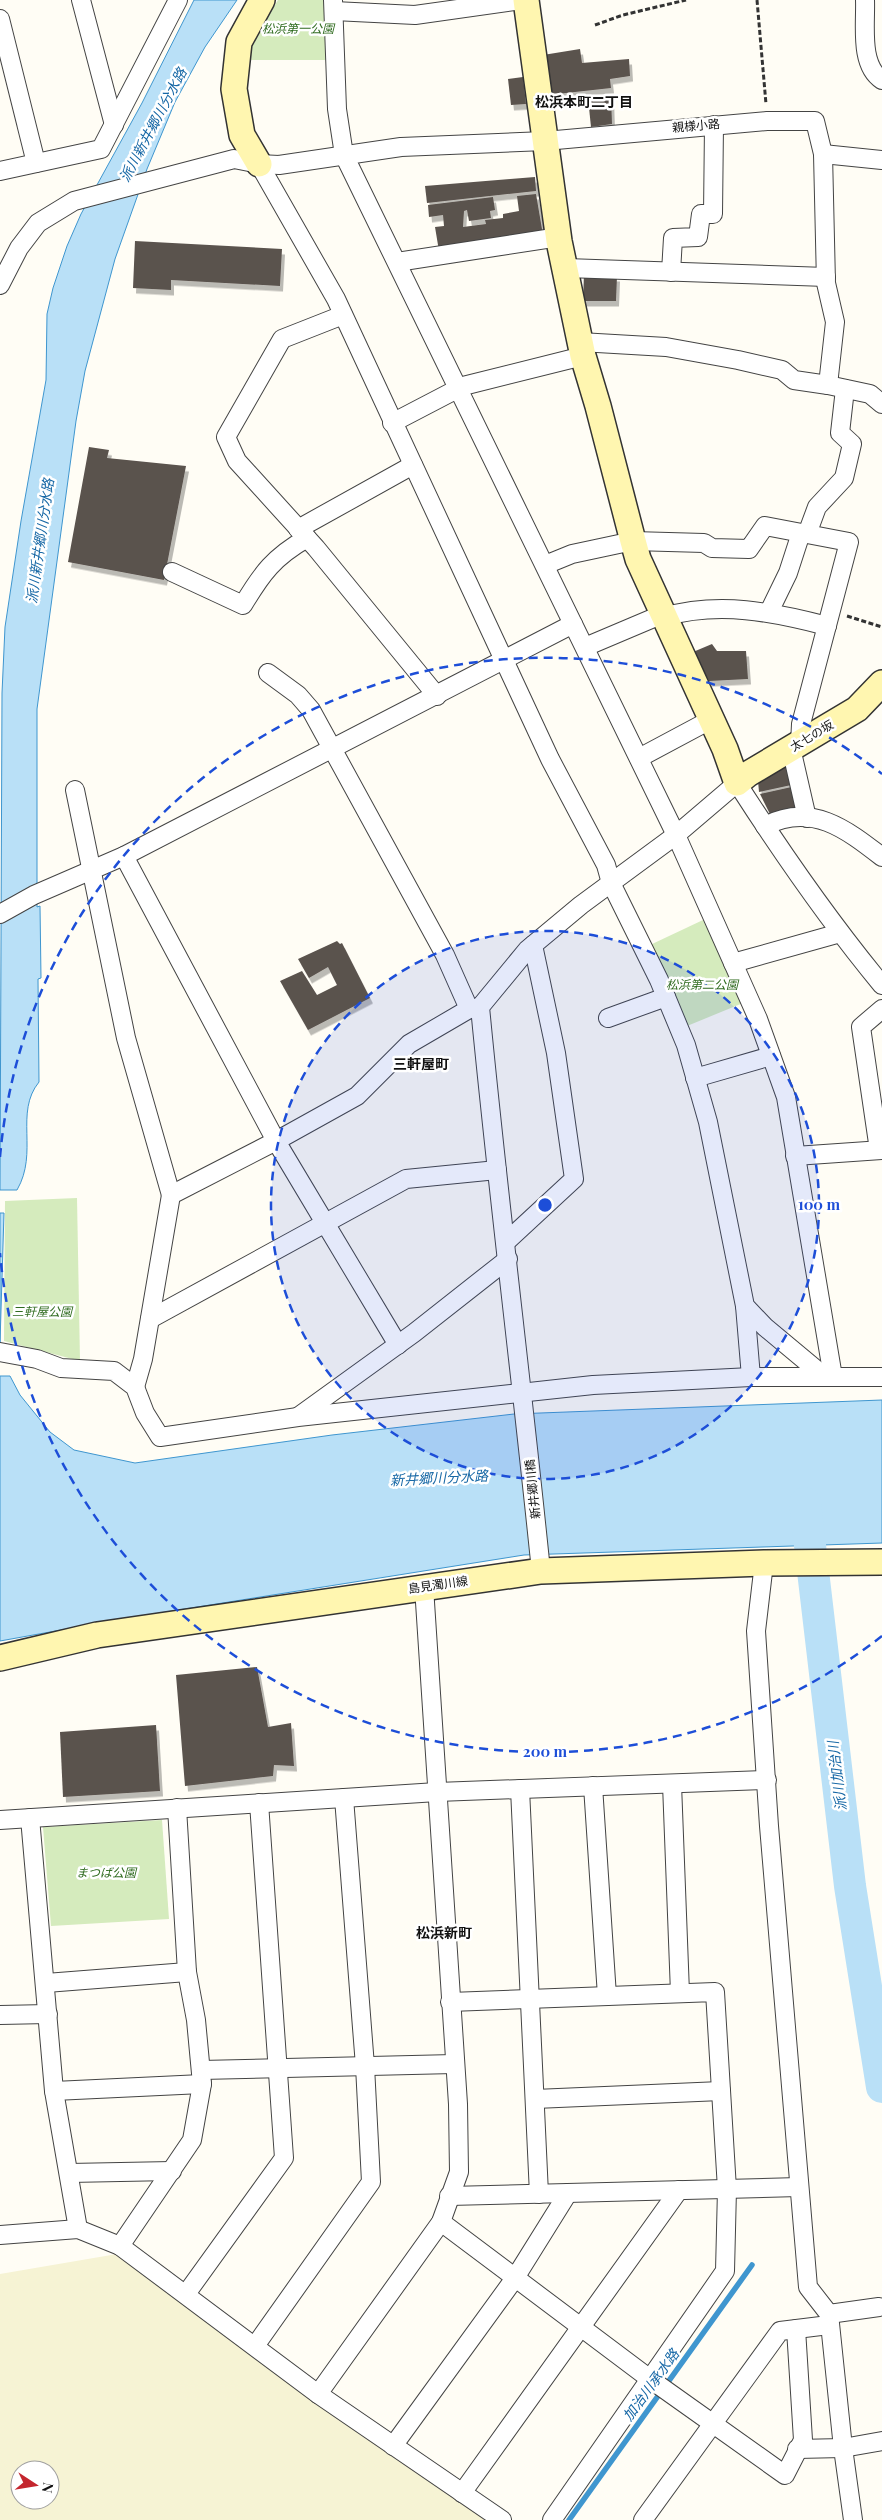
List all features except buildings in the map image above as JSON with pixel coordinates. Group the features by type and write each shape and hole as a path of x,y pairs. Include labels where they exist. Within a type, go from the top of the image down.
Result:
{"street":[{"path":"80,0 114,125"},
{"path":"165,0 169,17"},
{"path":"0,171 101,149 178,0"},
{"path":"262,0 239,42 234,89 242,135 343,315 550,759 606,865 611,883 666,997 686,1045 708,1122 745,1306 751,1377"},
{"path":"520,0 415,15 334,5 337,110 344,155 676,835 733,963 771,1056 786,1097 829,1377"},
{"path":"526,0 559,237 581,349 598,406 638,560 712,719 737,783 840,933 881,981"},
{"path":"865,0 874,21 866,56 874,75 882,80"},
{"path":"0,19 36,163"},
{"name":"親様小路","path":"0,285 20,248 38,223 74,200 234,159 259,164 279,165 401,147 545,141 714,124 767,121 815,121 823,154"},
{"path":"671,272 673,238 698,237 701,214 713,214 714,124"},
{"path":"770,612 817,507 844,478 852,444 840,433 836,387 835,322 826,278 823,154 882,160"},
{"path":"397,262 559,237"},
{"path":"566,268 826,278"},
{"path":"343,315 282,338 226,437 237,461 303,533 436,696"},
{"path":"392,423 458,388 581,349 651,345 738,360 782,370 794,380 870,394 882,404"},
{"path":"172,572 243,605 261,574 303,533 413,466"},
{"path":"545,565 572,554 632,541 704,544 712,548 749,549 765,526 849,542 795,746 807,818"},
{"path":"585,647 664,615 689,610 731,609 829,619"},
{"path":"0,914 34,895 124,856 331,751 574,624"},
{"name":"新井郷川橋","path":"268,673 298,695 311,710 331,751 474,1008 507,1251 540,1560"},
{"name":"太七の坂","path":"737,783 857,709 882,683"},
{"path":"639,758 712,719"},
{"path":"171,1195 276,1141 356,1096 409,1044 474,1008 533,945 611,883 676,835 737,783"},
{"path":"75,790 90,871 126,1038 171,1195 143,1359 134,1387"},
{"path":"765,826 778,820 807,818 830,822 847,830 882,856"},
{"path":"124,856 276,1141 398,1345"},
{"path":"733,963 840,933"},
{"path":"298,1417 398,1345 507,1251 574,1178 556,1053 533,945"},
{"path":"608,1018 666,997"},
{"path":"795,1156 881,1150 861,1026 882,1009"},
{"path":"696,1078 771,1056"},
{"path":"150,1319 406,1179 497,1170"},
{"path":"745,1306 766,1328 829,1377"},
{"path":"5,1352 61,1368 114,1371 134,1387 145,1413 160,1437 298,1417 524,1400 593,1385 751,1377 882,1377"},
{"name":"島見濁川線","path":"0,1658 96,1635 424,1587 540,1560 764,1563 872,1562"},
{"path":"764,1563 756,1631 808,2286 829,2319 853,2520"},
{"path":"318,2394 441,2222 459,2172 458,2104 424,1587"},
{"path":"0,1820 437,1792 767,1780"},
{"path":"672,1784 680,1993"},
{"path":"593,1786 606,1996"},
{"path":"520,1789 539,2194"},
{"path":"255,2346 371,2182 365,2066 344,1798"},
{"path":"186,2294 284,2158 276,2068 259,1803"},
{"path":"120,2246 192,2140 202,2077 196,2020 187,1972 176,1808"},
{"path":"30,1818 46,1982 54,2091 78,2229"},
{"path":"46,1982 187,1972"},
{"path":"450,2002 715,1992 727,2188 725,2271 552,2520"},
{"path":"0,2015 48,2014"},
{"path":"54,2091 276,2068 454,2064"},
{"path":"535,2099 721,2091"},
{"path":"68,2173 172,2171"},
{"path":"449,2196 799,2187"},
{"path":"462,2493 679,2190"},
{"path":"393,2446 515,2278 568,2193"},
{"path":"441,2222 580,2328 785,2475 802,2440 796,2329"},
{"path":"0,2235 78,2229 120,2246 318,2394 502,2520"},
{"path":"643,2520 714,2425 780,2331 796,2329 879,2306"},
{"path":"797,2449 843,2448 882,2441"}],"path":[{"path":"595,25 623,15 686,0"},
{"path":"757,0 767,121"},
{"path":"829,619 882,627"}],"shaded area":[{"path":"117,2254 501,2520 0,2520 0,2274"}],"green space":[{"name":"松浜第一公園","path":"278,0 328,0 331,60 248,60 253,41"},
{"name":"松浜第二公園","path":"703,920 731,974 743,1003 687,1026 650,945"},
{"name":"三軒屋公園","path":"77,1198 80,1361 4,1341 5,1201"},
{"name":"まつば公園","path":"162,1820 169,1919 51,1926 43,1827"}],"water":[{"name":"派川新井郷川分水路","path":"194,0 237,0 205,47 175,102 147,169 115,259 85,371 76,421 37,709 37,907 40,906 41,978 38,979 39,1082 32,1094 28,1107 26,1161 23,1176 17,1190 0,1190 2,693 5,627 21,521 46,380 47,314 53,288 67,246 81,214 142,103"},
{"path":"0,1213 4,1213 0,1343"},
{"name":"新井郷川分水路","path":"0,1376 10,1376 20,1395 50,1432 74,1450 135,1463 332,1435 514,1414 882,1400 882,1543 524,1555 122,1619 0,1641"}],"waterway":[{"name":"派川加治川","path":"805,1503 850,1886 882,2087"},
{"name":"加治川承水路","path":"569,2520 752,2265"}],"district":[{"name":"松浜本町二丁目","path":"584,102"},
{"name":"三軒屋町","path":"421,1064"},
{"name":"松浜新町","path":"444,1933"}]}
